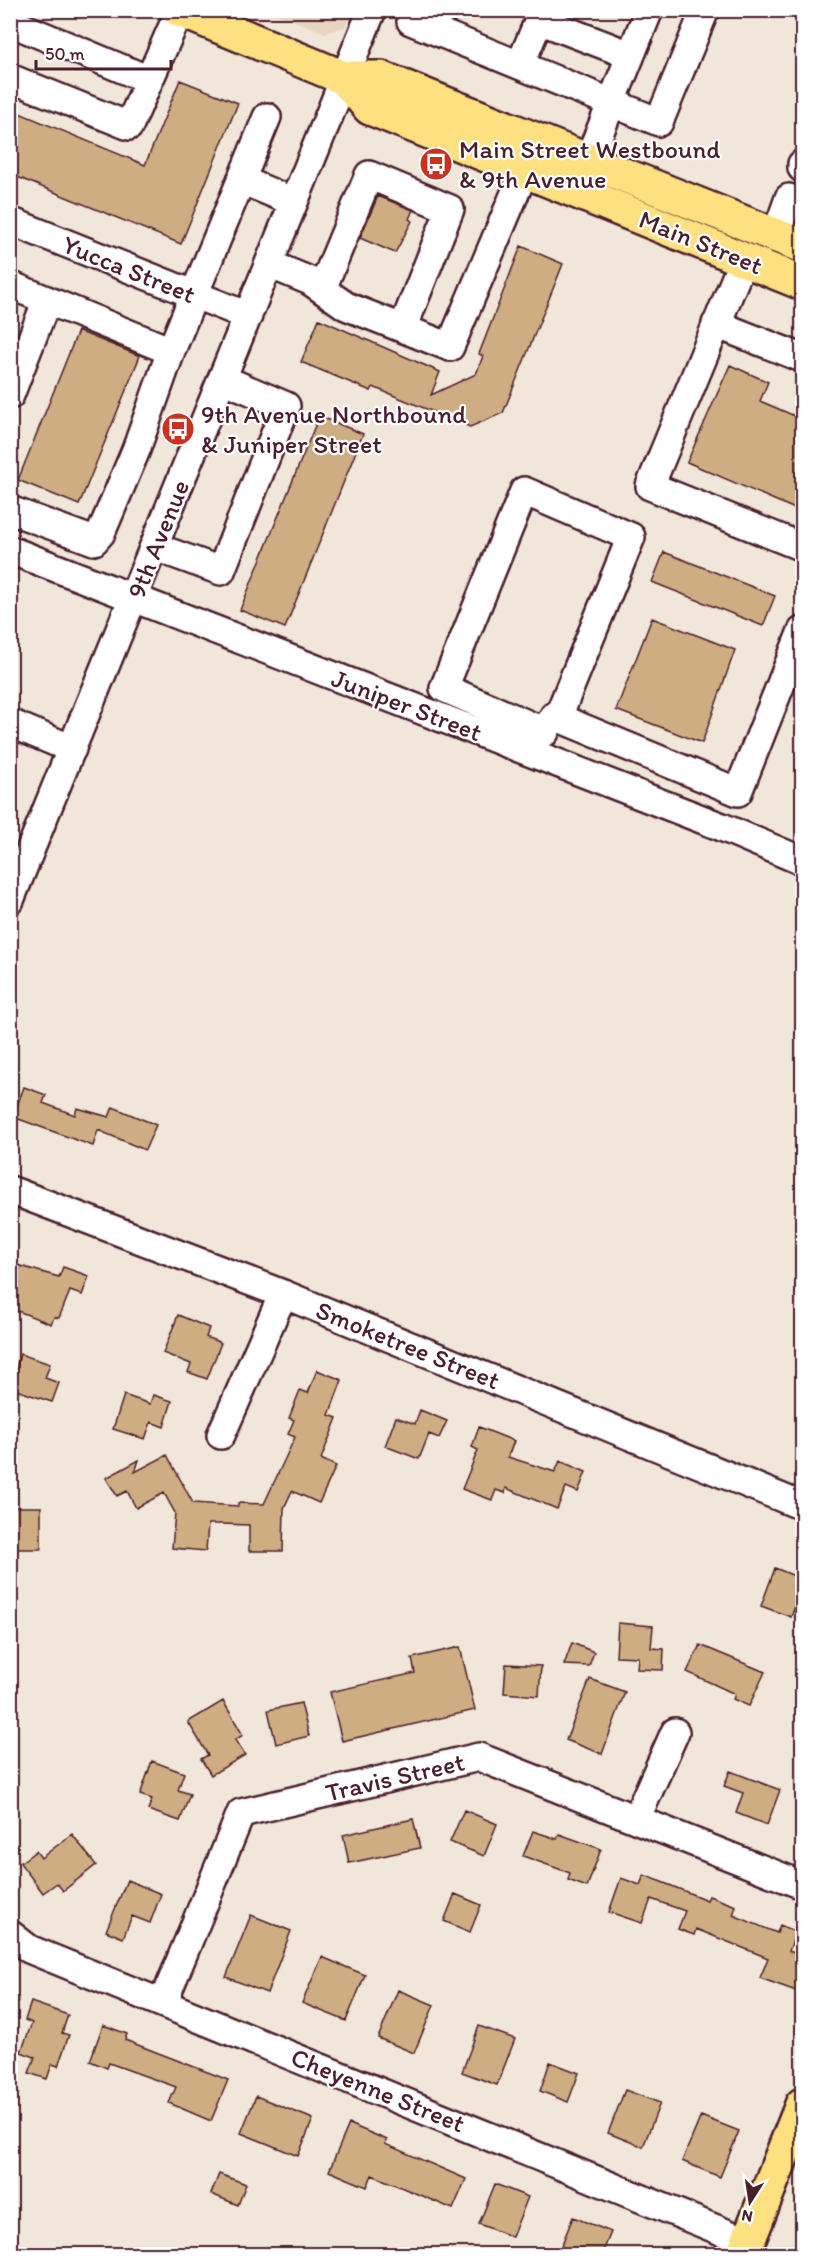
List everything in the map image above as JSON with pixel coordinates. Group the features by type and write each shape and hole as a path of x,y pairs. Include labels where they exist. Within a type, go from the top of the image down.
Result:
{"main road":[{"name":"Main Street","path":"180,10 344,78 381,78 789,240"},
{"name":"Main Street","path":"344,78 370,108 524,172 802,282"},
{"path":"749,260 802,266"},
{"path":"746,2248 793,2153 802,2105"}],"street":[{"path":"10,78 129,126 180,10"},
{"name":"9th Avenue","path":"10,900 134,600 372,10"},
{"path":"415,10 411,21 611,105 659,122 705,10"},
{"path":"588,161 649,10"},
{"path":"520,66 539,20 630,55"},
{"path":"10,22 149,80"},
{"path":"10,510 94,541 101,533 136,450 171,351 267,117"},
{"path":"269,264 322,289 346,306 450,347 524,172"},
{"path":"322,289 369,175 450,209 403,328"},
{"path":"241,180 294,202"},
{"path":"789,240 789,198 802,203"},
{"name":"Yucca Street","path":"10,221 248,316"},
{"path":"749,260 716,324 650,486 802,547"},
{"path":"10,285 171,351"},
{"path":"10,395 47,300"},
{"path":"716,324 802,358"},
{"path":"155,547 221,571 286,406 223,379"},
{"path":"546,735 631,537 524,491 444,688 546,735 738,792"},
{"name":"Juniper Street","path":"10,550 134,600 546,735 722,827 802,861"},
{"path":"722,827 802,631"},
{"path":"10,723 72,749"},
{"name":"Smoketree Street","path":"10,1190 283,1294 802,1506"},
{"path":"221,1435 283,1294"},
{"path":"637,1817 675,1732"},
{"name":"Travis Street","path":"163,2003 241,1813 479,1756 637,1817 802,1885"},
{"name":"Cheyenne Street","path":"10,1934 29,1949 746,2248"}],"shaded area":[{"path":"269,11 352,11 345,27 325,33"}],"building":[{"path":"180,80 238,103 181,244 10,174 10,109 145,165"},
{"path":"378,196 413,210 409,219 412,221 395,253 360,238"},
{"path":"521,246 563,264 503,413 470,427 373,387 371,391 301,362 319,319 440,372 431,395 476,374 483,356 479,354"},
{"path":"78,331 140,356 79,505 18,480"},
{"path":"730,365 768,382 760,401 802,419 802,512 687,462"},
{"path":"319,416 363,434 285,628 240,610"},
{"path":"664,552 775,596 763,626 652,582"},
{"path":"652,618 735,650 702,743 616,710"},
{"path":"24,1087 46,1095 43,1103 75,1115 77,1108 109,1117 113,1107 156,1125 145,1150 98,1130 93,1146 13,1117"},
{"path":"10,1263 59,1277 63,1267 89,1276 82,1295 70,1291 59,1318 54,1317 51,1324 10,1308"},
{"path":"178,1315 209,1328 206,1337 221,1343 207,1379 188,1372 191,1364 163,1353"},
{"path":"20,1354 50,1364 45,1378 59,1383 52,1402 10,1388"},
{"path":"317,1370 342,1380 329,1415 337,1418 321,1459 336,1466 319,1503 292,1491 284,1508 283,1551 249,1551 249,1525 222,1524 208,1524 206,1551 172,1548 175,1513 164,1493 136,1508 127,1491 117,1496 106,1478 139,1460 135,1472 167,1455 193,1503 238,1506 238,1503 264,1504 295,1437 288,1434 294,1420 289,1418 300,1390 308,1393"},
{"path":"124,1395 150,1404 153,1395 172,1401 164,1427 151,1422 145,1439 113,1429"},
{"path":"420,1410 447,1421 439,1438 429,1434 419,1459 385,1446 396,1417 415,1424"},
{"path":"479,1427 514,1441 508,1457 555,1472 560,1461 586,1472 578,1492 566,1487 557,1509 506,1488 505,1493 496,1490 492,1500 462,1489 478,1450 472,1447"},
{"path":"10,1507 41,1507 41,1549 10,1549"},
{"path":"775,1568 802,1579 802,1588 791,1617 761,1606"},
{"path":"618,1623 653,1626 651,1648 664,1649 663,1670 637,1669 638,1657 616,1656"},
{"path":"572,1643 594,1652 589,1666 564,1665"},
{"path":"700,1645 765,1672 749,1706 733,1699 735,1694 687,1672"},
{"path":"460,1647 475,1710 342,1741 330,1692 415,1673 412,1658"},
{"path":"506,1664 541,1666 539,1696 504,1693"},
{"path":"590,1679 625,1692 602,1754 566,1740"},
{"path":"223,1701 243,1735 235,1740 245,1755 211,1775 201,1759 208,1755 188,1722"},
{"path":"301,1703 309,1736 276,1744 268,1710"},
{"path":"152,1761 184,1773 178,1790 190,1794 180,1821 148,1810 152,1799 140,1795"},
{"path":"730,1771 780,1790 767,1825 736,1813 743,1793 724,1786"},
{"path":"464,1810 497,1824 484,1856 450,1842"},
{"path":"413,1819 420,1848 349,1863 343,1835"},
{"path":"533,1831 557,1839 559,1834 601,1849 587,1887 568,1880 570,1873 523,1856"},
{"path":"72,1834 96,1865 63,1891 57,1883 43,1893 20,1863 36,1851 41,1858"},
{"path":"644,1875 707,1900 709,1896 736,1906 733,1915 777,1933 780,1925 796,1932 789,1951 802,1956 802,1973 796,1991 760,1978 768,1958 696,1929 694,1935 678,1929 685,1911 651,1899 642,1923 609,1912 621,1878 640,1885"},
{"path":"127,1880 161,1894 150,1923 132,1916 123,1938 106,1931"},
{"path":"455,1894 481,1905 470,1932 444,1921"},
{"path":"251,1915 291,1931 267,1993 226,1977"},
{"path":"322,1957 365,1975 346,2021 302,2003"},
{"path":"398,1990 434,2005 414,2053 378,2038"},
{"path":"31,2002 68,2015 62,2033 69,2035 58,2066 52,2064 47,2079 29,2073 35,2057 21,2052 32,2023 25,2020"},
{"path":"103,2025 127,2034 125,2040 228,2080 211,2121 169,2103 176,2087 109,2063 107,2068 90,2061"},
{"path":"479,2026 515,2039 497,2085 462,2072"},
{"path":"550,2062 579,2073 568,2102 540,2091"},
{"path":"625,2090 660,2103 643,2147 608,2133"},
{"path":"256,2096 313,2119 298,2156 241,2133"},
{"path":"701,2116 739,2131 720,2177 682,2161"},
{"path":"349,2124 387,2140 385,2144 466,2179 453,2209 372,2175 367,2187 329,2171"},
{"path":"219,2174 246,2184 238,2205 211,2194"},
{"path":"495,2184 528,2197 512,2237 479,2224"},
{"path":"573,2217 611,2232 602,2254 558,2254"}],"place":[{"name":"Main Street Westbound & 9th Avenue","path":"436,164"},
{"name":"9th Avenue Northbound & Juniper Street","path":"178,429"}]}
